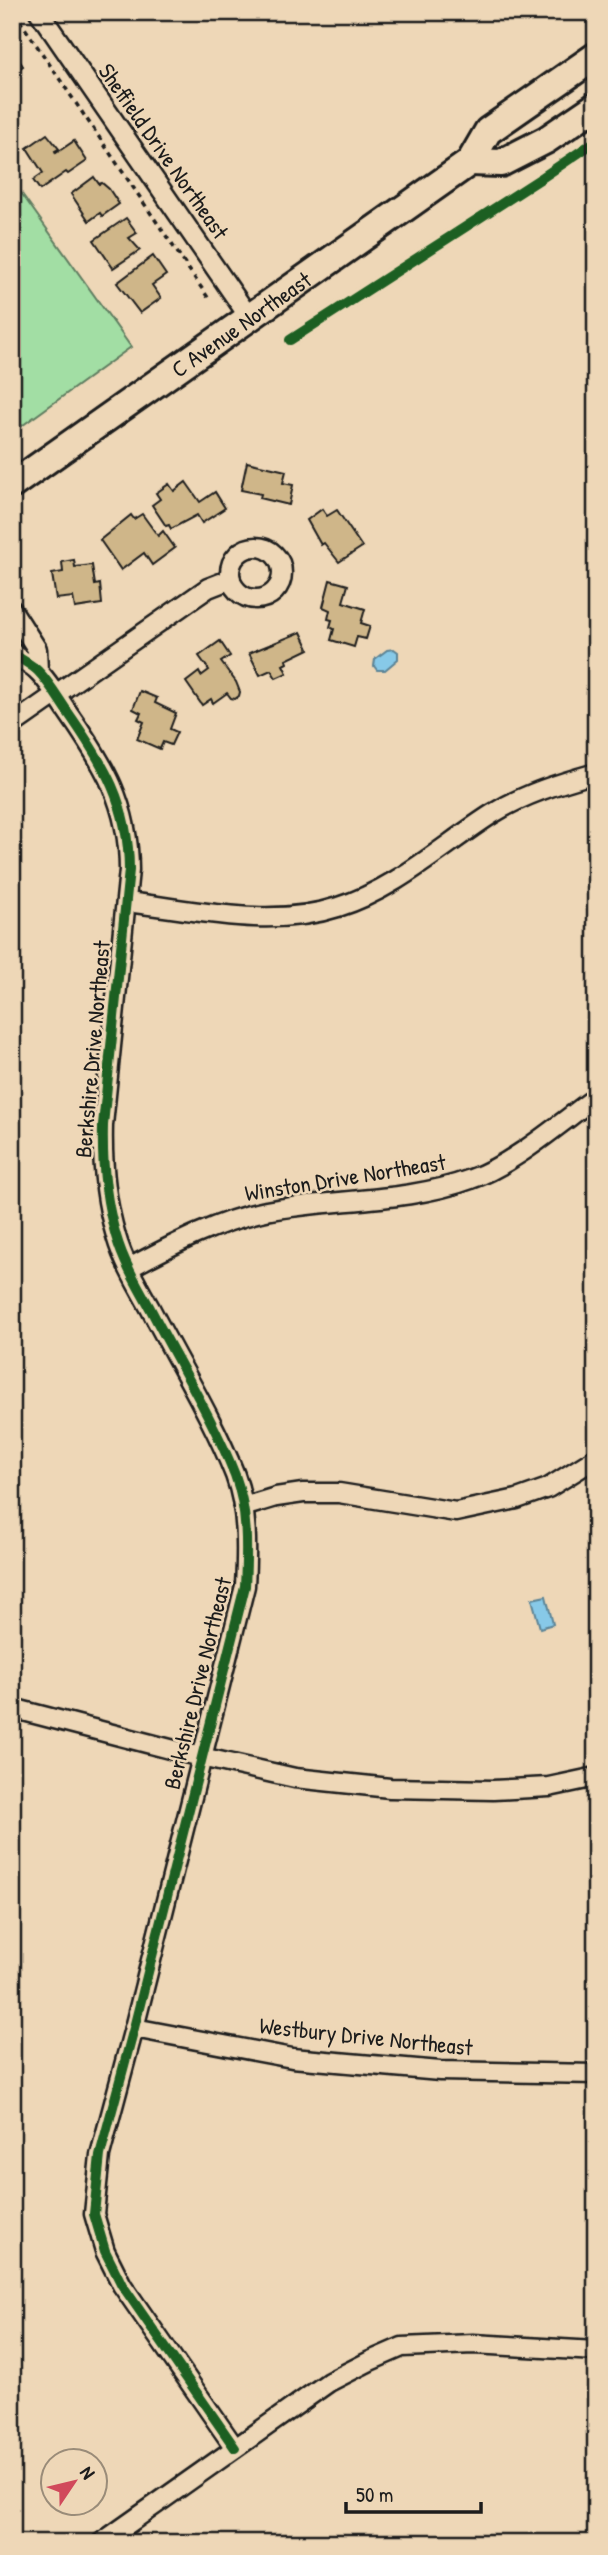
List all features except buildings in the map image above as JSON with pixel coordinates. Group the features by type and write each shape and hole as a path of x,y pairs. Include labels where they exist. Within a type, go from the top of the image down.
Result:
{"street":[{"name":"Sheffield Drive Northeast","path":"39,12 249,317"},
{"name":"C Avenue Northeast","path":"12,485 470,162 488,131 596,56"},
{"path":"470,162 501,163 547,140 596,106"},
{"path":"12,725 208,588 231,579"},
{"path":"12,610 37,649 38,671"},
{"name":"Berkshire Drive Northeast","path":"12,652 38,671 90,744 107,774 122,811 129,839 127,901 103,1125 102,1166 108,1204 116,1239 236,1476 243,1507 247,1546 245,1586 100,2155 94,2214 105,2251 122,2285 235,2448"},
{"path":"127,901 242,916 290,917 337,908 367,896 406,874 503,808 532,793 596,773"},
{"name":"Winston Drive Northeast","path":"129,1268 174,1243 220,1225 265,1212 421,1192 475,1178 509,1159 596,1097"},
{"path":"243,1507 276,1497 303,1493 339,1493 456,1512 517,1499 548,1488 596,1458"},
{"path":"12,1708 201,1757 295,1778 390,1788 507,1789 549,1787 596,1777"},
{"name":"Westbury Drive Northeast","path":"134,2028 292,2058 440,2071 596,2074"},
{"path":"100,2543 329,2382 402,2347 473,2344 596,2351"}],"path":[{"path":"14,12 209,299"}],"green space":[{"path":"12,180 131,347 12,433"}],"water":[{"path":"394,649 398,652 398,659 385,670 377,670 374,666 375,659 387,650"},
{"path":"546,1596 553,1624 540,1628 532,1599"}],"cycle path":[{"path":"290,340 596,141"},
{"path":"12,652 42,675 92,749 112,786 125,825 129,870 103,1125 109,1208 126,1264 226,1454 239,1488 244,1516 245,1586 100,2155 94,2214 105,2251 122,2285 235,2448"}]}
